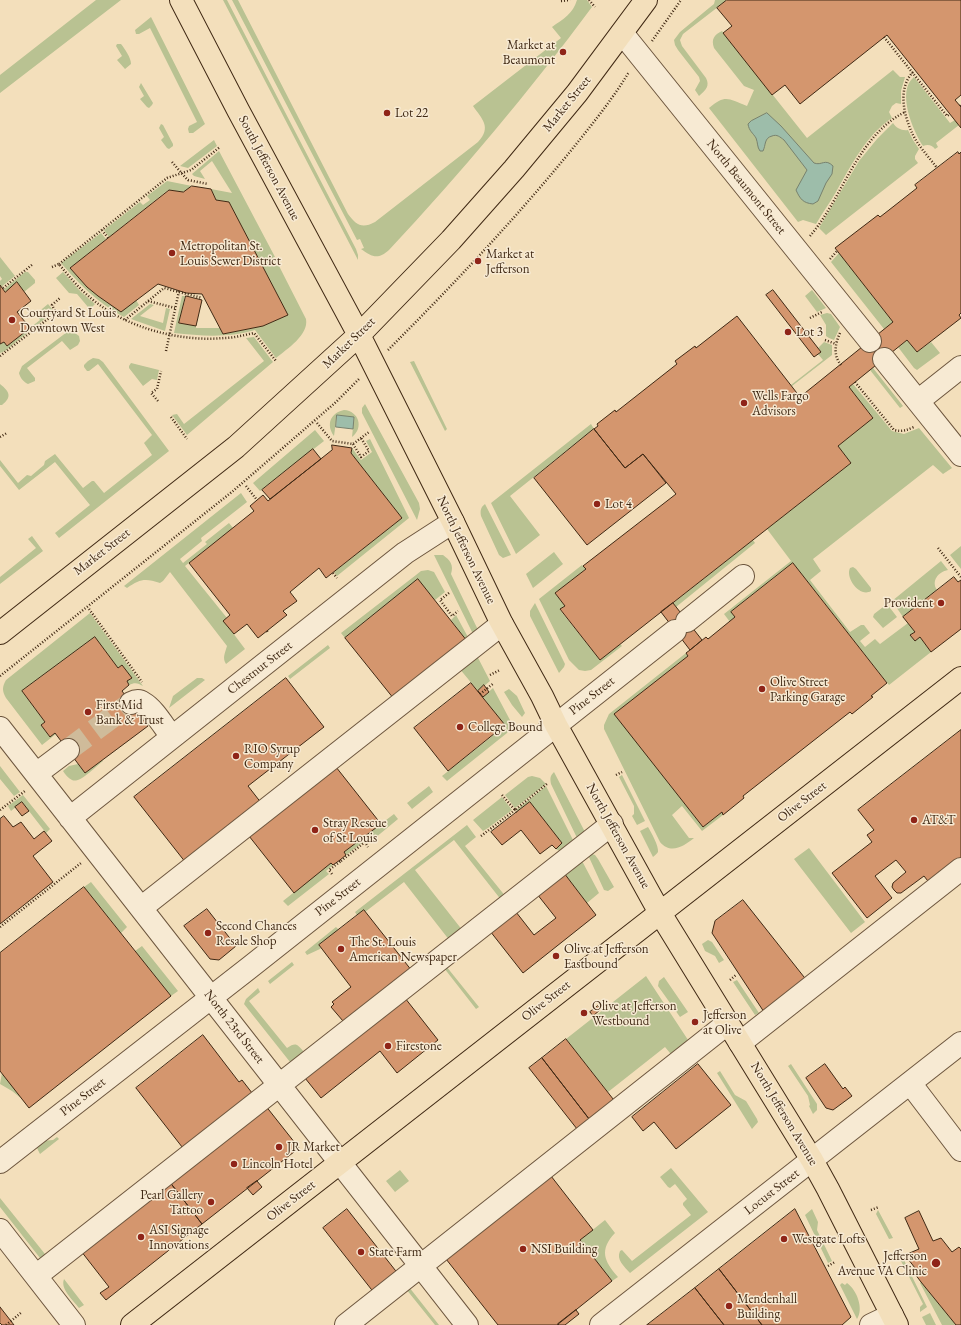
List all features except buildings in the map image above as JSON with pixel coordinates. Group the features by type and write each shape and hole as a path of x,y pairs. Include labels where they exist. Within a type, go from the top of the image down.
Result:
{"main road":[{"name":"South Jefferson Avenue","path":"181,0 238,110 359,335"},
{"name":"Market Street","path":"0,633 236,447 359,335 451,240 514,169 577,93 646,0"},
{"name":"North Jefferson Avenue","path":"359,335 453,522 502,624 542,696 556,725 660,912 812,1160 895,1320"},
{"name":"Olive Street","path":"132,1325 961,678"}],"street":[{"name":"North Beaumont Street","path":"622,33 870,341"},
{"path":"884,359 961,454"},
{"path":"918,401 961,367"},
{"name":"Chestnut Street","path":"70,818 405,553 453,522"},
{"name":"Pine Street","path":"0,1162 743,576"},
{"path":"141,908 502,624"},
{"path":"131,703 136,701 142,702 147,706 172,737"},
{"name":"North 23rd Street","path":"0,728 30,783 70,818 467,1325"},
{"path":"30,783 68,750"},
{"path":"36,1276 612,824"},
{"path":"740,1043 961,869"},
{"path":"346,1325 728,1024"},
{"name":"Locust Street","path":"601,1325 961,1043"},
{"path":"910,1083 961,1150"},
{"path":"0,1230 74,1325"},
{"path":"871,1325 895,1320"}],"path":[{"path":"561,1 570,0"},
{"path":"590,0 595,7"},
{"path":"884,37 947,116 950,114"},
{"path":"913,72 905,84 903,92 905,112 913,134 937,168"},
{"path":"808,238 820,222 863,151 881,130 905,112"},
{"path":"52,267 59,264 167,178 191,170 220,147"},
{"path":"172,162 188,180 208,184"},
{"path":"102,230 108,238"},
{"path":"827,262 837,251"},
{"path":"3,288 33,264"},
{"path":"59,264 79,287 98,304 125,320 151,330 186,338 213,339 237,337 254,333 276,361"},
{"path":"125,320 164,288 178,293 202,298"},
{"path":"166,351 178,293"},
{"path":"0,356 53,315 55,311 52,305 60,298"},
{"path":"148,301 175,308"},
{"path":"810,318 825,311"},
{"path":"841,364 835,355 836,344 844,327"},
{"path":"825,340 836,344"},
{"path":"158,401 152,393 157,389 161,371"},
{"path":"855,382 894,430 906,430 916,426"},
{"path":"170,417 187,439"},
{"path":"317,423 332,442 342,445 353,444 369,432"},
{"path":"0,437 7,433"},
{"path":"353,444 361,457 369,451 361,438"},
{"path":"246,486 257,500"},
{"path":"938,548 961,577"},
{"path":"333,572 338,578"},
{"path":"449,593 440,600 445,609 452,616 458,611"},
{"path":"89,609 144,683"},
{"path":"490,675 500,670"},
{"path":"480,694 494,683"},
{"path":"616,775 622,772"},
{"path":"0,810 30,783"},
{"path":"481,836 516,811 548,783"},
{"path":"502,795 516,811"},
{"path":"332,874 329,870 340,861 365,842 368,846"},
{"path":"0,927 81,863"},
{"path":"730,980 736,975"},
{"path":"871,1210 879,1207"},
{"path":"828,1266 835,1262"},
{"path":"6,1325 22,1312"}],"shaded area":[{"path":"96,0 121,0 0,93 0,75"},
{"path":"223,0 227,0 356,249 358,260"},
{"path":"232,0 238,0 348,214 360,225 375,222 478,142 482,137 485,127 482,119 473,106 561,38 552,27 570,13 577,0 587,0 592,7 519,101 442,192 389,250 382,255 375,256 368,254 361,249 364,248 360,239 357,240"},
{"path":"715,0 727,0 683,34 680,40 682,46 706,78 708,83 707,88 699,96 695,90 700,81 699,77 678,50 674,40 680,32 714,4"},
{"path":"151,17 205,124 193,133 189,133 189,126 197,122 150,28 136,34 135,30"},
{"path":"722,31 807,138 893,70 900,77 905,77 901,91 901,104 896,103 892,106 889,112 892,118 874,133 867,142 816,224 803,220 798,222 709,108 723,99 731,100 747,106 754,90 744,86 714,48 714,38"},
{"path":"117,44 121,44 130,59 131,64 125,69 117,60 122,56 116,46"},
{"path":"914,77 950,123 955,120 959,125 936,143 938,147 935,149 930,145 923,146 915,131 908,111 906,92 909,83"},
{"path":"141,83 153,103 149,108 140,99 144,96 139,87"},
{"path":"767,113 781,126 814,163 819,164 826,162 833,166 832,174 818,201 813,204 802,200 796,190 807,170 784,140 774,135 769,137 766,140 763,151 760,151 756,138 750,130 748,124"},
{"path":"893,123 899,129 908,130 919,149 915,156 918,163 826,235 819,228 859,161 877,139"},
{"path":"161,124 163,125 173,144 173,146 169,149 161,140 164,137 159,128"},
{"path":"214,140 217,146 188,168 180,166"},
{"path":"219,151 275,257 272,258 275,265 278,264 306,319 306,325 301,336 276,358 255,330 245,333 225,335 174,333 182,296 185,296 180,323 196,326 196,328 220,328 223,334 263,326 288,315 229,202 216,200 211,189 232,193 212,161 200,171 205,179 192,174"},
{"path":"167,181 192,186 183,192 168,190 109,237 104,230 140,202 143,205 150,200 147,196"},
{"path":"101,233 106,239 70,268 81,281 94,292 121,311 136,300 139,305 124,317 90,293 61,263"},
{"path":"839,253 893,322 884,329 831,262"},
{"path":"0,257 15,276 1,287 0,281 2,279 0,276"},
{"path":"25,272 28,272 35,280 35,283 24,292 17,283 5,292 4,289"},
{"path":"63,272 81,292 95,304 92,307 88,307 77,294 69,293 56,278"},
{"path":"812,290 826,308 817,312 805,296"},
{"path":"48,304 53,310 52,313 5,351 0,353 0,344 4,342 7,346 40,320 36,314"},
{"path":"150,304 154,305 140,316 163,323 166,308 170,309 165,331 131,319"},
{"path":"827,313 831,314 840,327 834,340 826,336 826,325 820,315"},
{"path":"72,331 79,336 80,341 78,345 70,350 62,341 27,368 35,378 35,381 28,384 20,377 19,373 22,366 67,332"},
{"path":"254,337 273,362 187,435 172,415 177,414 184,424 264,361 246,338"},
{"path":"907,340 917,352 931,342 940,353 917,370 898,347"},
{"path":"824,342 832,345 832,355 792,386 791,385 823,360 818,354 821,352 818,348"},
{"path":"93,358 99,359 103,362 169,451 59,538 55,533 90,505 55,462 19,490 0,466 0,460 18,483 27,475 31,476 44,465 45,461 55,454 83,488 94,481 104,493 152,455 144,443 152,435 98,364 89,371 87,371 84,367 88,361"},
{"path":"414,361 447,429 445,431 410,362"},
{"path":"131,363 159,370 157,380 152,379 143,386 129,368"},
{"path":"873,368 903,406 900,408 870,370"},
{"path":"0,384 8,392 8,397 2,405 0,405"},
{"path":"853,384 892,431 904,434 919,428 952,468 943,474 933,465 813,559 821,571 810,580 850,632 861,625 864,625 870,633 860,641 865,647 875,639 880,644 908,623 915,632 911,635 915,641 920,637 931,652 889,685 793,563 731,612 735,617 730,622 724,614 791,561 767,529 851,463 838,446 873,417 849,387"},
{"path":"365,404 419,503 420,509 417,520 362,413 362,408"},
{"path":"344,410 353,413 358,420 358,429 352,437 354,418 337,415 334,436 330,428 331,420 335,414"},
{"path":"337,415 354,417 353,429 336,427"},
{"path":"591,424 594,429 510,496 540,535 516,554 491,503"},
{"path":"315,430 324,441 260,491 253,483"},
{"path":"370,439 409,518 337,576 334,572 402,518 351,453 352,448 361,460 372,452 366,441"},
{"path":"241,493 247,502 201,538 202,541 180,559 183,563 207,544 205,542 229,523 233,528 185,566 227,618 224,621 245,649 226,664 224,658 227,646 170,572 160,583 150,580 143,580 127,588 124,586"},
{"path":"485,504 511,555 503,558 499,555 481,516 481,509"},
{"path":"32,536 43,551 0,584 0,577 36,548 28,539"},
{"path":"753,540 755,543 676,607 673,603"},
{"path":"961,546 961,569 950,555"},
{"path":"554,552 563,564 533,588 526,574"},
{"path":"434,555 443,555 451,563 451,574 479,632 474,636"},
{"path":"941,561 948,570 936,577 935,587 937,590 903,617 892,601"},
{"path":"582,565 586,569 555,593 565,606 560,610 600,660 620,644 622,646 591,670 585,671 579,670 569,660 539,599"},
{"path":"853,567 871,588 871,591 862,592 854,586 849,572 850,568"},
{"path":"428,570 434,572 445,592 435,600 418,580 345,638 341,633 421,571"},
{"path":"535,603 565,664 559,673 530,616 530,611"},
{"path":"887,604 897,617 883,628 873,617 874,614"},
{"path":"90,613 143,686 136,683 129,685 127,681 131,677 122,665 118,668 95,637 22,691 45,722 41,725 49,736 55,733 56,734 42,745 6,698 3,691 4,685 6,680"},
{"path":"456,615 469,639 467,641 451,620"},
{"path":"328,645 330,648 290,679 288,676"},
{"path":"686,653 688,656 615,714 703,827 722,812 723,815 702,831 682,806 672,815 689,838 694,838 686,844 673,849 664,846 660,842 604,729 604,725 609,714"},
{"path":"476,654 490,681 478,691 459,668"},
{"path":"197,678 202,678 205,680 169,708 173,696"},
{"path":"493,688 510,720 510,729 447,781 442,776 505,726 483,697"},
{"path":"509,689 517,696 525,713 522,717 504,692"},
{"path":"102,760 103,761 88,774 75,781 69,778 63,771 69,766 78,764 85,773"},
{"path":"0,766 20,792 14,796 0,779"},
{"path":"554,772 585,832 579,842 551,784 550,780"},
{"path":"622,775 645,821 637,825 632,816 634,814 634,806 619,777"},
{"path":"532,776 540,778 546,784 515,808 505,795 528,777"},
{"path":"429,786 433,792 412,809 407,803"},
{"path":"546,786 575,844 561,852 556,849 562,843 530,802 518,811 516,810"},
{"path":"23,795 50,829 46,833 22,802 11,811 8,806"},
{"path":"502,797 512,810 483,831 473,820"},
{"path":"394,814 398,819 369,843 366,840 346,855 344,852"},
{"path":"467,825 476,837 465,846 506,897 502,901 454,840 415,870 463,931 450,941 404,882 365,912 357,915 355,912"},
{"path":"648,827 658,849 658,853 653,857 640,831"},
{"path":"809,848 865,922 851,933 794,859"},
{"path":"592,854 598,859 614,887 608,891 604,890 588,855"},
{"path":"581,859 599,893 587,903 564,873"},
{"path":"331,863 333,865 326,871 329,874 288,906 283,901"},
{"path":"91,882 127,927 121,933 84,887"},
{"path":"336,927 339,930 319,945 321,948 320,949 307,955 305,952"},
{"path":"708,940 712,942 724,960 719,963 715,956 705,951 702,944"},
{"path":"142,946 178,991 171,996 135,951"},
{"path":"292,962 294,965 270,984 268,981"},
{"path":"446,966 479,1007 476,1009 444,968"},
{"path":"646,976 692,1046 675,1059 665,1047 608,1092 566,1039"},
{"path":"664,977 688,1012 680,1017 658,986 659,981"},
{"path":"737,980 759,1013 755,1015 733,982"},
{"path":"258,988 260,992 249,1001 287,1048 292,1045 296,1045 304,1052 290,1062 244,1004 246,999"},
{"path":"791,1064 817,1104 817,1110 813,1114 809,1106 808,1096 788,1066"},
{"path":"720,1071 735,1095 746,1101 757,1119 758,1122 752,1129 717,1073"},
{"path":"2,1073 22,1099 0,1084"},
{"path":"57,1137 59,1139 40,1154 37,1148 42,1141 53,1140"},
{"path":"671,1168 708,1212 630,1273 620,1260 620,1251 622,1250 632,1261 691,1215 683,1205 687,1199 675,1184 670,1188 660,1177"},
{"path":"400,1170 409,1181 395,1192 386,1181"},
{"path":"0,1198 49,1259 47,1260 40,1258 0,1207"},
{"path":"812,1209 818,1222 817,1230 832,1261 828,1263 805,1215"},
{"path":"878,1210 893,1238 889,1239 876,1214"},
{"path":"605,1220 615,1233 610,1239 605,1250 605,1255 609,1266 618,1277 612,1281 580,1240"},
{"path":"902,1256 927,1307 920,1312 920,1307 923,1304 900,1259"},
{"path":"64,1279 84,1305 79,1308 71,1298 65,1290 63,1283"},
{"path":"921,1282 956,1325 942,1325 920,1283"},
{"path":"842,1283 845,1285 847,1283 854,1290 860,1305 857,1319 840,1285"},
{"path":"409,1287 439,1325 435,1325 406,1289"},
{"path":"930,1313 936,1325 926,1325 922,1317"}],"tunnel":[{"path":"68,750 131,703"}],"place":[{"name":"Market at Beaumont","path":"563,52"},
{"name":"Lot 22","path":"387,113"},
{"name":"Metropolitan St. Louis Sewer District","path":"172,253"},
{"name":"Market at Jefferson","path":"478,261"},
{"name":"Courtyard St Louis Downtown West","path":"12,320"},
{"name":"Lot 3","path":"788,332"},
{"name":"Wells Fargo Advisors","path":"744,403"},
{"name":"Lot 4","path":"597,504"},
{"name":"Provident","path":"941,603"},
{"name":"Olive Street Parking Garage","path":"762,689"},
{"name":"First Mid Bank & Trust","path":"88,712"},
{"name":"College Bound","path":"460,727"},
{"name":"RIO Syrup Company","path":"236,756"},
{"name":"AT&T","path":"914,820"},
{"name":"Stray Rescue of St Louis","path":"315,830"},
{"name":"Second Chances Resale Shop","path":"208,933"},
{"name":"The St. Louis American Newspaper","path":"341,949"},
{"name":"Olive at Jefferson Eastbound","path":"556,956"},
{"name":"Olive at Jefferson Westbound","path":"584,1013"},
{"name":"Jefferson at Olive","path":"695,1022"},
{"name":"Firestone","path":"388,1046"},
{"name":"JR Market","path":"279,1147"},
{"name":"Lincoln Hotel","path":"234,1164"},
{"name":"Pearl Gallery Tattoo","path":"211,1202"},
{"name":"ASI Signage Innovations","path":"141,1237"},
{"name":"Westgate Lofts","path":"784,1239"},
{"name":"NSI Building","path":"523,1249"},
{"name":"State Farm","path":"361,1252"},
{"name":"Jefferson Avenue VA Clinic","path":"936,1263"},
{"name":"Mendenhall Building","path":"729,1306"}]}
